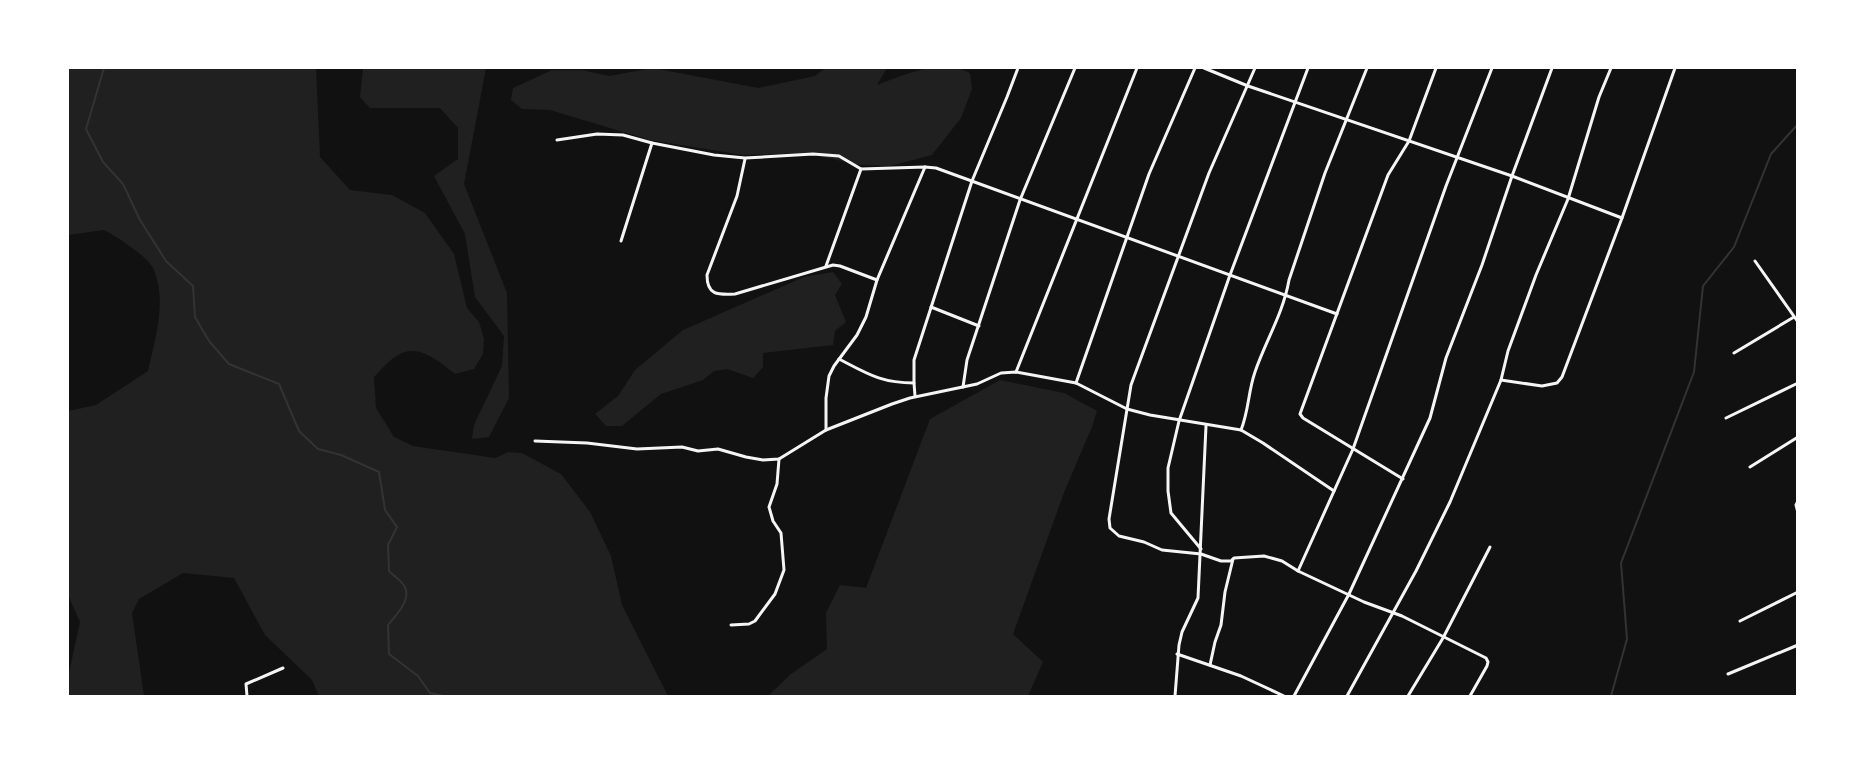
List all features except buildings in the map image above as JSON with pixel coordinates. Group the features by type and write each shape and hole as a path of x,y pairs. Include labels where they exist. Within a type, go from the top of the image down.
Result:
{"street":[{"path":"915,397 914,360 972,181 1018,68"},
{"path":"963,387 965,367 1020,200 1075,68"},
{"path":"1016,372 1137,68"},
{"path":"1076,383 1149,174 1196,68"},
{"path":"1204,68 1248,86 1512,176 1622,218"},
{"path":"1255,68 1209,173 1131,385 1109,519 1110,528 1119,536 1144,542 1156,549 1201,554 1221,561 1264,556 1281,561 1298,571 1402,616 1488,660 1470,696"},
{"path":"1201,549 1171,513 1168,468 1179,421 1230,275 1308,68"},
{"path":"1241,430 1249,407 1255,372 1287,296 1289,280 1325,173 1367,68"},
{"path":"1403,478 1301,417 1300,414 1388,175 1409,141 1436,68"},
{"path":"1298,571 1353,449 1456,158 1492,68"},
{"path":"1294,696 1349,594 1430,418 1446,358 1482,265 1552,68"},
{"path":"1347,696 1437,529 1501,380 1508,351 1536,275 1568,199 1599,97 1611,68"},
{"path":"1501,380 1542,386 1557,383 1562,377 1675,68"},
{"path":"556,140 597,134 623,135 714,155 745,158 813,154 839,156 861,169 936,168 1337,314"},
{"path":"621,241 652,143"},
{"path":"745,158 737,196 707,275 707,285 711,291 721,295 735,294 826,266 840,266 878,280"},
{"path":"826,430 827,388 830,376 839,359 857,336 925,167"},
{"path":"826,266 861,169"},
{"path":"1755,261 1797,322"},
{"path":"931,307 979,326"},
{"path":"1734,353 1795,317"},
{"path":"839,359 882,380 894,383 914,383"},
{"path":"535,441 587,443 637,449 682,447 698,451 718,449 746,458 779,459 826,430 892,404 988,380 1001,373 1016,372 1076,383 1127,409 1206,426 1241,430 1334,491"},
{"path":"1726,418 1797,382"},
{"path":"1175,696 1177,654 1182,632 1198,598 1206,426"},
{"path":"1750,467 1797,437"},
{"path":"731,625 749,624 755,621 775,594 784,570 782,533 773,521 769,507 777,484 779,459"},
{"path":"1797,501 1797,513"},
{"path":"1408,696 1443,638 1490,547"},
{"path":"1210,665 1221,625 1225,592 1234,558"},
{"path":"1740,621 1797,592"},
{"path":"1728,674 1797,645"},
{"path":"1177,654 1241,676 1284,696"},
{"path":"247,696 246,684 283,668"}],"shaded area":[{"path":"947,67 970,73 972,89 961,118 932,155 890,166 860,165 805,153 743,155 650,140 550,110 522,109 511,100 513,88 552,70 582,70 609,76 653,68 758,88 815,76 825,68 887,68 877,85 923,69"},
{"path":"68,68 316,68 320,157 350,190 392,195 425,213 454,254 467,308 479,322 484,339 483,354 474,369 455,374 434,359 419,352 411,351 395,357 374,377 376,408 394,437 413,446 495,458 508,452 522,453 561,474 590,512 611,556 622,605 668,696 319,696 312,680 265,635 234,578 183,573 139,599 132,613 144,696 68,696 68,677 80,622 68,595 68,411 96,405 148,371 160,308 160,295 158,282 151,265 124,242 104,230 68,235"},
{"path":"363,68 486,68 464,184 507,293 509,398 489,437 472,439 474,425 502,366 504,336 475,297 465,234 434,176 458,159 458,128 440,108 370,108 360,97"},
{"path":"833,272 842,284 835,295 846,322 835,331 833,345 763,353 763,367 753,378 727,369 714,371 703,380 661,394 622,426 606,426 595,414 618,396 635,370 683,330 804,277"},
{"path":"1000,380 1064,393 1097,411 1065,490 1013,634 1043,662 1028,696 768,696 791,674 827,649 826,613 840,585 866,588 930,419"}],"waterway":[{"path":"104,68 86,129 103,162 123,184 140,220 166,261 193,286 195,317 209,341 229,364 279,384 299,431 318,449 341,455 379,472 385,510 397,527 388,545 389,571 406,589 403,606 388,625 389,654 418,676 430,693 444,696"},
{"path":"1611,696 1627,639 1621,563 1694,372 1703,286 1734,247 1771,154 1798,124"}]}
